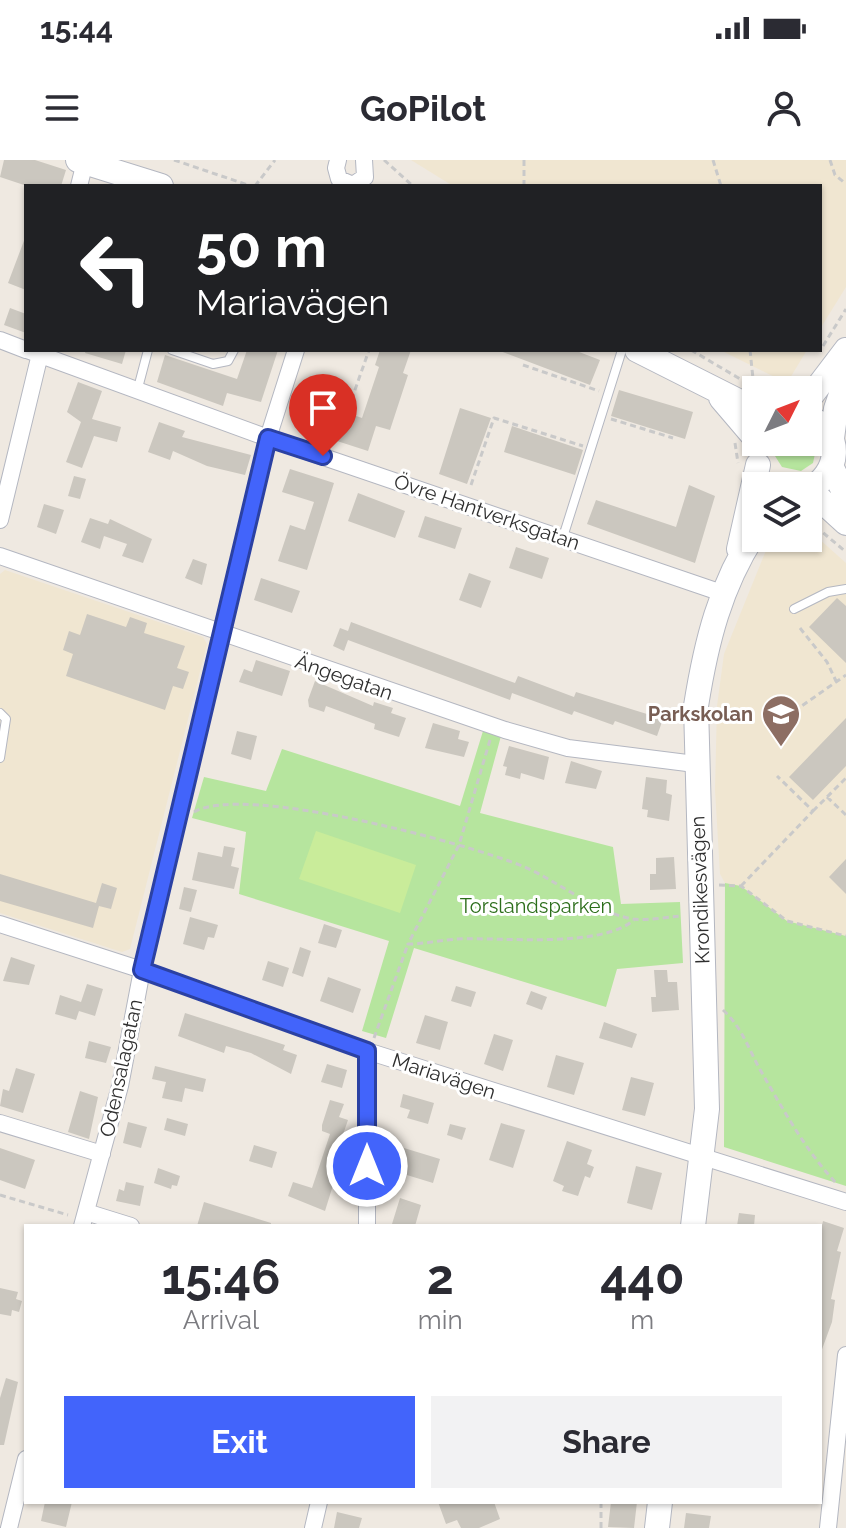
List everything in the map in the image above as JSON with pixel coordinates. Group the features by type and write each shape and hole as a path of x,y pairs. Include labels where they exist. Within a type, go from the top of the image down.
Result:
{"street":[{"path":"338,160 336,174 347,184"},
{"path":"353,184 365,177 364,160"},
{"path":"81,169 152,184"},
{"name":"Övre Hantverksgatan","path":"0,340 24,348"},
{"path":"822,382 846,350"},
{"path":"0,520 33,352"},
{"name":"Övre Hantverksgatan","path":"36,352 268,438 722,593"},
{"name":"Odensalagatan","path":"84,1219 125,1064 142,970 268,438 295,352"},
{"path":"641,352 714,391 742,394"},
{"path":"822,482 832,468 836,409 846,380"},
{"path":"714,391 742,426"},
{"path":"822,425 832,438"},
{"name":"Krondikesvägen","path":"737,560 756,456"},
{"path":"832,468 846,496"},
{"path":"822,502 846,523"},
{"name":"Krondikesvägen","path":"693,1224 707,1109 695,764 696,706 702,668 722,593 742,552"},
{"name":"Ängegatan","path":"0,556 494,727 568,748 695,764"},
{"name":"Mariavägen","path":"0,924 142,970 367,1051 701,1156 843,1195"},
{"path":"367,1051 367,1224"},
{"path":"0,1123 102,1154"},
{"path":"84,1219 118,1224"},
{"path":"828,1528 833,1445 846,1355"},
{"path":"9,1528 24,1467"},
{"path":"313,1528 319,1504"},
{"path":"657,1528 660,1504"}],"lane":[{"path":"138,388 147,352"},
{"path":"178,352 213,364 228,361 233,352"},
{"path":"563,537 621,352"},
{"path":"794,609 828,592 846,589"},
{"path":"0,713 6,719 0,758"}],"path":[{"path":"174,160 247,184"},
{"path":"255,184 275,160"},
{"path":"384,160 411,184"},
{"path":"524,160 524,184"},
{"path":"713,160 720,184"},
{"path":"830,160 835,175 846,184"},
{"path":"284,387 349,407 368,352"},
{"path":"694,352 742,387"},
{"path":"750,352 753,376"},
{"path":"523,365 607,394"},
{"path":"600,415 673,438"},
{"path":"471,485 494,418 590,448"},
{"path":"822,532 846,552"},
{"path":"800,628 827,662 836,682"},
{"path":"786,717 846,675"},
{"path":"367,1051 379,1030 408,944 459,845 494,727"},
{"path":"777,776 813,811"},
{"path":"741,886 846,778"},
{"path":"827,797 846,815"},
{"path":"177,824 199,809 261,804 459,845 524,867 610,912 635,919 701,914"},
{"path":"715,872 716,886 725,883 741,886 787,921 846,936"},
{"path":"408,944 453,939 577,937 625,929 635,919"},
{"path":"721,1022 720,1007 738,1023 760,1070 794,1127 843,1195"},
{"path":"0,1195 84,1219"},
{"path":"601,1504 601,1528"}],"shaded area":[{"path":"411,160 846,160 846,287 822,326 822,184 450,184"},
{"path":"724,352 806,352 791,376 773,376"},
{"name":"Parkskolan","path":"822,542 846,563 846,936 787,921 741,886 725,883 720,874 715,790 717,706 724,654 765,552 822,552"},
{"path":"5,570 203,637 207,644 130,949 122,952 0,913 0,574"}],"green space":[{"path":"775,456 814,456 813,463 801,471 782,467"},
{"name":"Torslandsparken","path":"483,731 501,736 480,813 613,847 621,904 680,902 683,963 617,969 606,1007 414,948 386,1038 362,1031 389,941 239,894 246,832 192,818 204,777 266,791 282,749 460,806"},
{"path":"316,831 416,865 400,913 299,879"},
{"path":"725,883 741,886 787,921 846,936 846,1186 724,1147"}],"building":[{"path":"4,160 35,160 66,170 62,184 24,185 0,177"},
{"path":"24,241 24,289 8,283"},
{"path":"10,308 24,313 24,332 4,325"},
{"path":"85,352 125,352 122,364"},
{"path":"246,352 277,352 261,402 227,393 223,406 157,382 165,355 237,379"},
{"path":"379,352 410,352 403,373 408,375 390,430 376,426 368,451 306,431 316,402 362,418 379,367 375,365"},
{"path":"503,352 579,352 600,360 590,385"},
{"path":"78,382 102,391 92,419 121,427 117,442 94,436 82,468 66,462 81,422 67,412"},
{"path":"619,390 693,412 685,439 611,416"},
{"path":"460,408 491,418 467,484 439,474"},
{"path":"159,422 185,431 182,437 251,455 245,475 207,466 173,451 170,460 148,452"},
{"path":"512,426 583,450 575,475 504,452"},
{"path":"290,469 334,483 307,570 278,561 290,525 305,530 314,502 282,492"},
{"path":"74,476 86,479 80,499 68,496"},
{"path":"689,485 715,496 695,563 587,524 596,500 676,527"},
{"path":"358,493 405,511 395,538 348,521"},
{"path":"44,504 64,510 56,534 37,527"},
{"path":"425,516 462,528 455,549 418,537"},
{"path":"90,518 108,524 110,519 152,539 143,563 122,556 127,544 104,536 100,549 81,542"},
{"path":"516,547 549,558 542,579 509,568"},
{"path":"193,559 207,564 202,585 185,578"},
{"path":"469,573 491,581 481,608 459,600"},
{"path":"261,578 300,591 292,613 254,600"},
{"path":"837,598 846,606 846,663 809,627"},
{"path":"87,614 126,627 130,617 147,623 144,633 185,646 177,668 189,672 183,689 173,686 165,710 66,676 73,654 63,650 69,631 80,635"},
{"path":"351,622 515,683 518,676 574,697 576,692 663,719 657,736 615,721 613,725 574,711 572,715 512,693 510,700 348,640 344,651 333,646 340,628 348,631"},
{"path":"256,660 290,671 282,696 239,682 244,669 252,672"},
{"path":"315,681 373,706 374,702 393,708 391,713 406,718 399,737 374,729 375,724 326,706 324,712 309,707 308,700"},
{"path":"846,718 846,766 813,800 789,777"},
{"path":"433,723 460,731 458,739 469,742 464,757 425,748"},
{"path":"237,731 257,736 251,760 231,754"},
{"path":"509,746 549,757 544,780 521,773 520,779 505,775 507,767 503,766"},
{"path":"571,761 602,771 596,789 565,783"},
{"path":"646,777 667,780 666,793 672,795 669,821 647,817 648,810 642,809"},
{"path":"224,846 235,848 231,866 239,868 234,889 192,880 198,852 222,857"},
{"path":"674,857 676,889 650,890 650,874 656,874 656,858"},
{"path":"846,859 846,894 829,877"},
{"path":"0,874 96,903 102,883 117,888 111,909 99,906 93,928 0,901"},
{"path":"184,887 197,890 191,912 179,909"},
{"path":"190,917 218,925 214,938 208,937 204,950 183,944"},
{"path":"324,924 342,930 336,948 318,943"},
{"path":"300,947 311,951 303,977 292,973"},
{"path":"11,957 35,965 29,985 3,981"},
{"path":"268,961 289,968 283,987 262,980"},
{"path":"654,970 667,970 668,982 677,982 679,1010 652,1012 651,997 656,997"},
{"path":"328,977 361,989 353,1013 320,1001"},
{"path":"87,984 103,989 95,1016 79,1011 76,1020 55,1014 60,995 81,1002"},
{"path":"456,986 476,992 471,1007 451,1001"},
{"path":"531,991 547,997 542,1010 526,1004"},
{"path":"185,1013 285,1045 283,1050 297,1055 291,1074 251,1053 226,1046 224,1053 178,1036"},
{"path":"425,1015 448,1022 440,1050 416,1043"},
{"path":"604,1022 637,1034 632,1048 599,1038"},
{"path":"494,1034 513,1040 503,1071 484,1064"},
{"path":"89,1041 111,1047 106,1063 85,1058"},
{"path":"556,1055 584,1063 574,1095 547,1087"},
{"path":"327,1064 347,1070 342,1088 321,1082"},
{"path":"155,1066 206,1079 203,1092 185,1088 182,1102 162,1098 166,1082 152,1079"},
{"path":"16,1068 35,1074 23,1113 0,1106 3,1089 9,1091"},
{"path":"631,1077 654,1083 645,1116 622,1110"},
{"path":"80,1091 98,1097 89,1139 68,1132"},
{"path":"403,1094 434,1103 428,1124 407,1118 410,1110 400,1107"},
{"path":"330,1100 344,1104 339,1117 348,1120 337,1152 344,1154 339,1168 346,1170 341,1184 334,1182 325,1211 288,1196 293,1182 312,1188 330,1134 322,1131 322,1125"},
{"path":"167,1118 188,1124 185,1136 164,1130"},
{"path":"128,1122 147,1127 141,1148 123,1143"},
{"path":"501,1123 525,1130 513,1168 489,1160"},
{"path":"450,1124 466,1128 462,1140 447,1135"},
{"path":"567,1141 592,1150 587,1164 594,1167 590,1178 585,1176 578,1196 562,1191 564,1186 553,1181"},
{"path":"254,1145 277,1152 272,1168 249,1161"},
{"path":"0,1148 35,1160 25,1189 0,1180"},
{"path":"404,1148 440,1159 433,1183 397,1172"},
{"path":"636,1166 662,1173 652,1210 627,1203"},
{"path":"158,1168 180,1176 177,1186 172,1185 171,1189 154,1183"},
{"path":"126,1182 144,1186 140,1206 116,1201 119,1189 124,1191"},
{"path":"400,1198 421,1205 416,1224 392,1224"},
{"path":"204,1202 271,1223 271,1224 198,1224"},
{"path":"739,1213 755,1215 754,1224 737,1224"},
{"path":"823,1221 844,1228 837,1251 841,1252 831,1299 835,1300 832,1322 822,1349"},
{"path":"0,1288 18,1292 16,1299 22,1301 19,1312 12,1310 11,1316 0,1314"},
{"path":"6,1378 18,1382 4,1445 0,1445 0,1398"},
{"path":"45,1504 72,1504 66,1527 41,1521"},
{"path":"439,1504 495,1504 500,1519 479,1528 461,1528 457,1520 446,1524"},
{"path":"611,1504 637,1504 634,1528 608,1527"},
{"path":"337,1512 362,1518 359,1528 334,1528"},
{"path":"686,1513 711,1516 709,1528 684,1528"}],"place":[{"name":"Parkskolan","path":"781,748"}],"route":[{"path":"323,456 268,438 142,970 367,1051 367,1166"}]}
